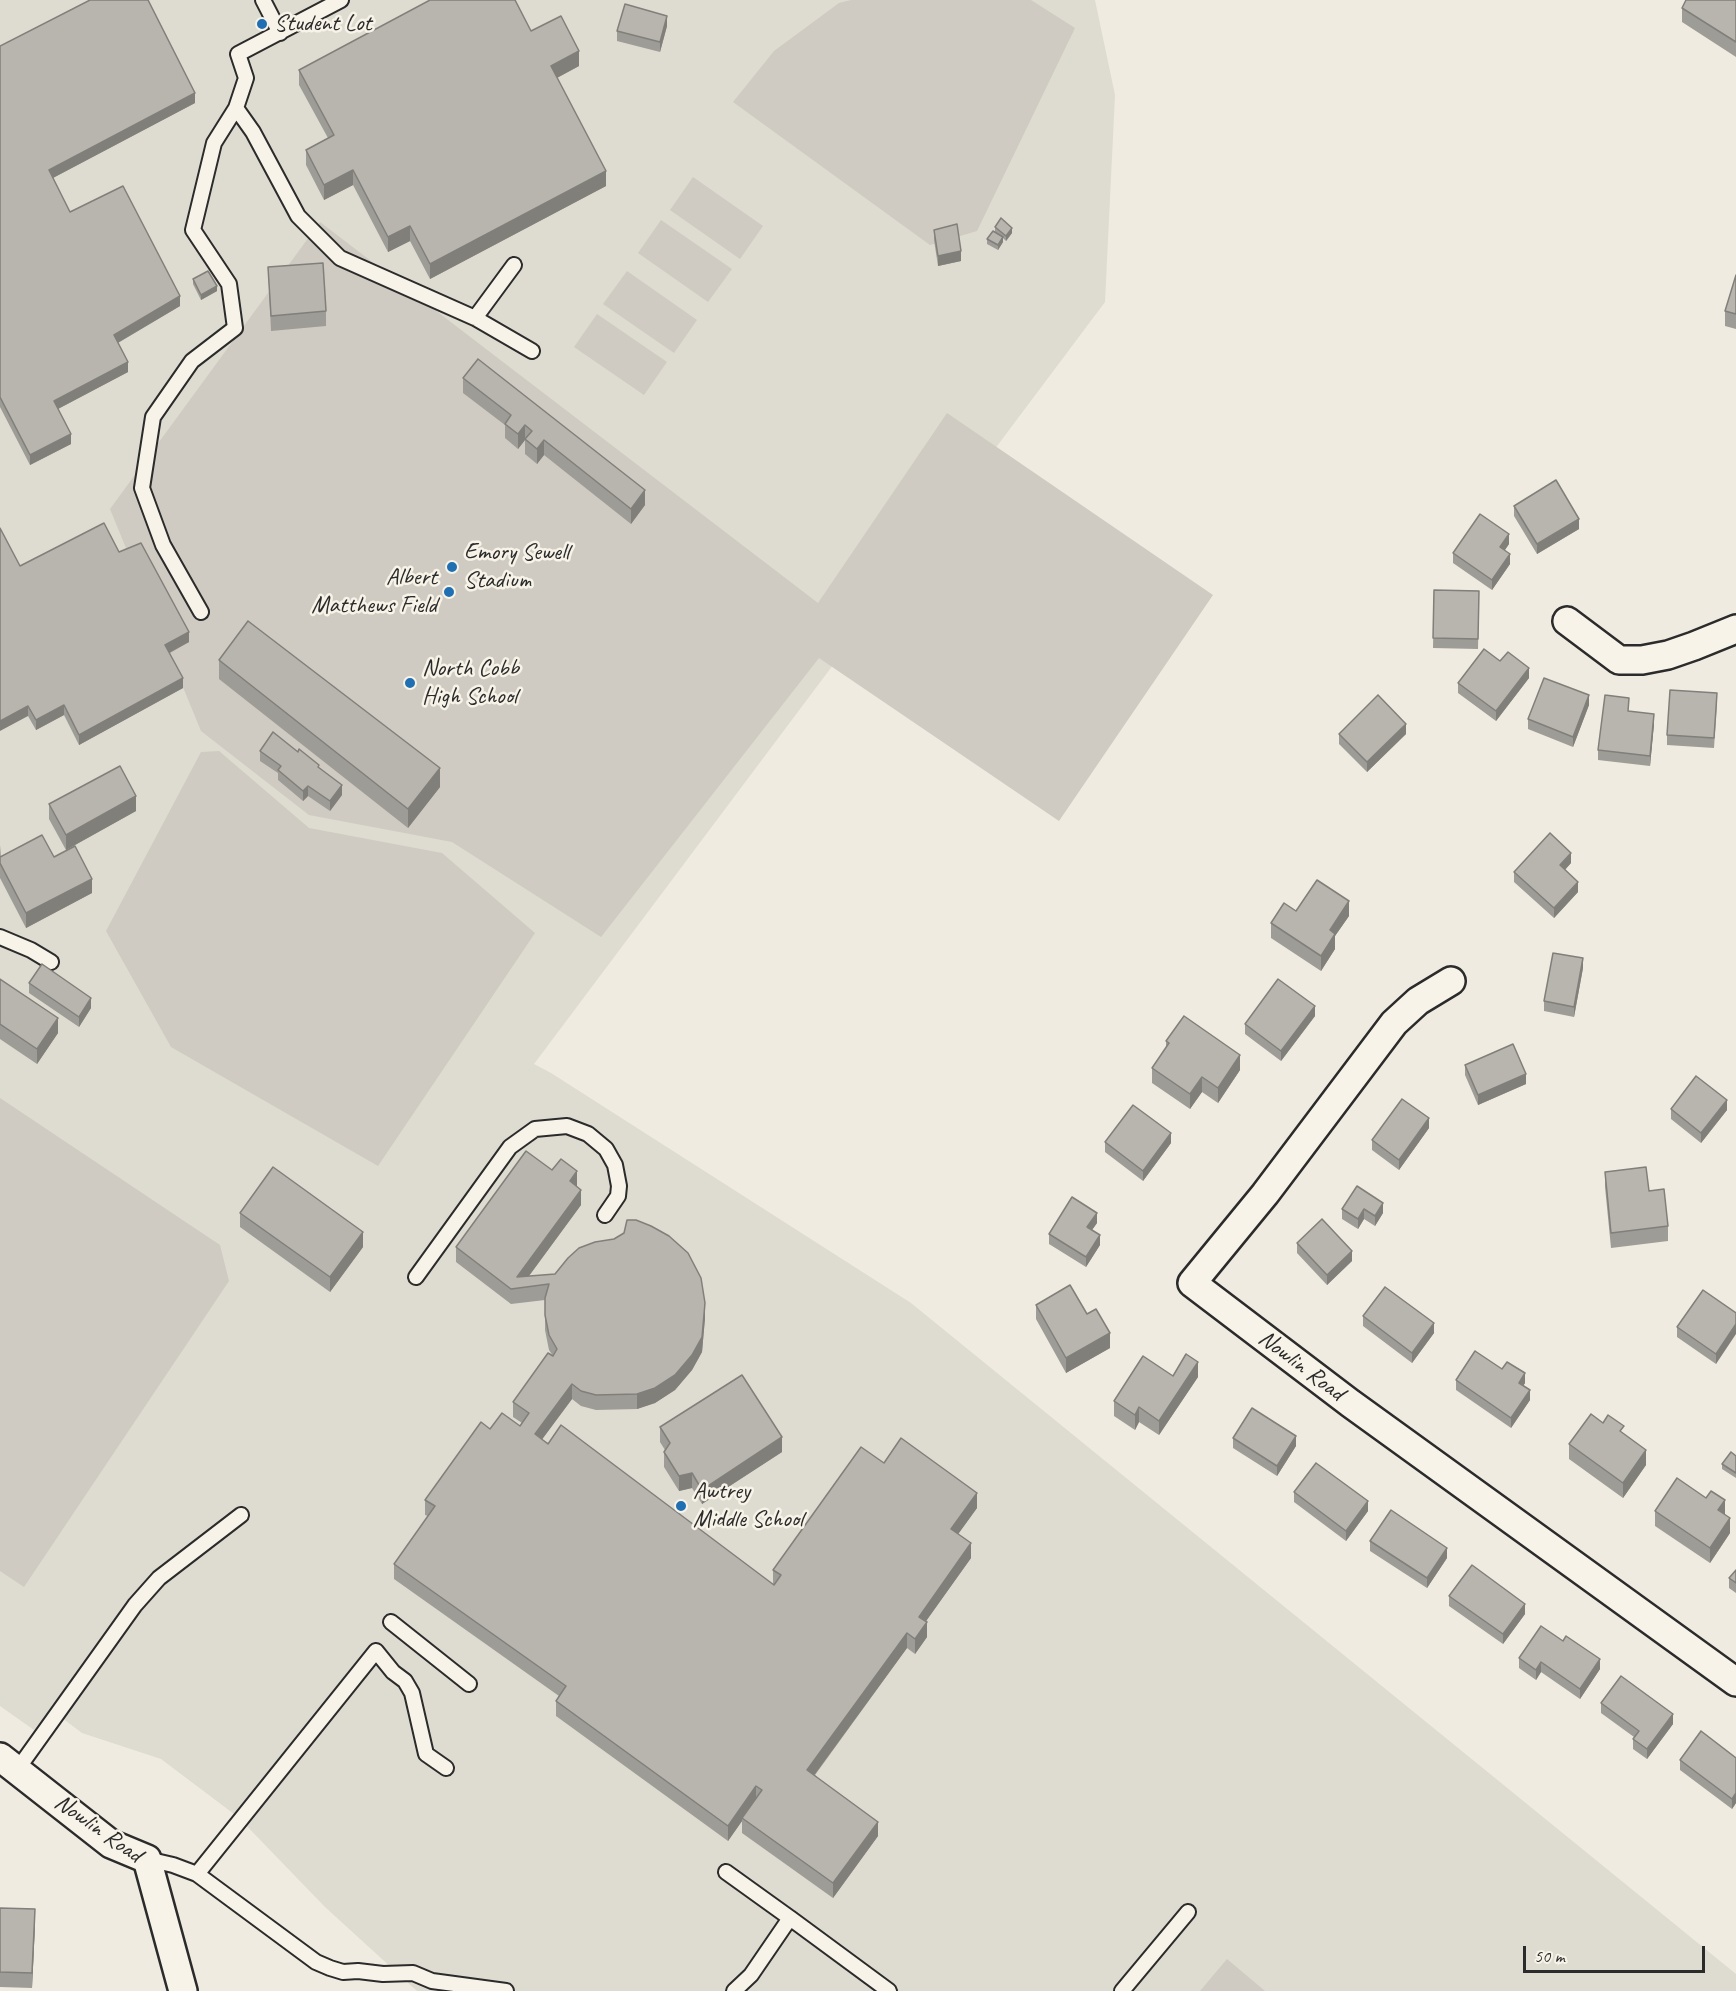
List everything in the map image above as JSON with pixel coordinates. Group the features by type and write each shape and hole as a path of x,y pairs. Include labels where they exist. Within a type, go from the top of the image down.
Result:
{"street":[{"path":"1567,621 1619,660 1642,660 1668,655 1736,629"},
{"name":"Nowlin Road","path":"1451,981 1418,1001 1394,1023 1265,1194 1192,1283 1360,1410 1736,1682"},
{"name":"Nowlin Road","path":"8,1763 111,1844 147,1859 183,1991"}],"lane":[{"path":"263,0 280,33"},
{"path":"201,612 163,545 142,488 153,417 192,361 235,328 229,284 193,230 214,144 236,108 246,78 238,54 341,0"},
{"path":"236,108 253,132 298,216 340,258 475,318 532,351"},
{"path":"475,318 514,265"},
{"path":"0,937 31,950 51,962"},
{"path":"416,1277 510,1147 534,1129 567,1126 588,1134 606,1149 615,1165 619,1186 618,1196 606,1215"},
{"path":"8,1763 159,1578 241,1515"},
{"path":"392,1622 469,1684"},
{"path":"197,1874 376,1650 393,1672 405,1681 412,1693 426,1754 446,1768"},
{"path":"147,1859 197,1874 316,1962 330,1968 344,1972 413,1973 432,1981 506,1991"},
{"path":"726,1872 889,1991"},
{"path":"1122,1991 1188,1912"},
{"path":"734,1991 750,1975 790,1918"}],"shaded area":[{"path":"0,0 1095,0 1115,95 1105,302 534,1064 911,1303 1736,1974 1736,1991 417,1991 325,1907 238,1817 161,1759 82,1733 50,1709 34,1730 0,1706"},
{"path":"851,0 1031,0 1075,28 977,231 930,245 733,102 774,51 839,3"},
{"path":"693,177 763,226 740,259 670,210"},
{"path":"661,220 732,269 708,302 638,253"},
{"name":"Emory Sewell Stadium","path":"320,222 818,603 947,413 1213,595 1059,821 819,658 601,937 452,842 309,815 201,731 110,509"},
{"path":"627,271 697,320 674,353 603,304"},
{"path":"597,314 667,362 644,395 574,347"},
{"path":"219,751 309,828 442,853 535,933 378,1166 171,1047 106,931 201,752"},
{"path":"0,1098 220,1245 229,1281 24,1587 0,1571"},
{"path":"1227,1959 1265,1991 1200,1991"}],"building":[{"path":"90,0 148,0 195,93 49,170 70,212 123,186 180,296 114,335 128,362 54,401 71,434 30,455 0,397 0,46"},
{"path":"430,0 515,0 531,31 561,16 579,51 551,66 606,171 430,264 410,226 388,237 353,170 324,185 306,150 334,135 299,70"},
{"path":"1686,0 1736,0 1736,42 1682,8"},
{"path":"625,4 667,16 660,42 617,31"},
{"path":"1001,218 1012,228 1006,236 995,227"},
{"path":"957,224 961,251 938,256 934,230"},
{"path":"993,231 1003,237 998,245 987,239"},
{"path":"323,263 326,311 271,316 268,267"},
{"path":"208,271 217,286 201,295 193,279"},
{"path":"1736,275 1736,314 1725,311"},
{"path":"478,359 645,490 631,509 544,440 537,449 525,439 532,431 525,425 518,434 505,424 511,415 463,378"},
{"path":"1556,480 1579,519 1537,544 1514,506"},
{"path":"1480,514 1509,534 1500,547 1510,554 1492,580 1453,553"},
{"path":"104,523 119,552 141,543 189,632 165,645 183,678 79,735 64,705 36,720 28,706 0,721 0,528 20,566"},
{"path":"1434,590 1479,591 1478,639 1433,638"},
{"path":"248,621 440,768 408,809 219,660"},
{"path":"1484,649 1500,661 1508,652 1529,668 1496,711 1458,683"},
{"path":"1544,678 1589,695 1573,737 1528,719"},
{"path":"1670,690 1717,693 1714,738 1667,735"},
{"path":"1378,695 1406,724 1367,762 1339,734"},
{"path":"1605,695 1629,698 1628,711 1654,714 1650,756 1598,750"},
{"path":"273,732 298,752 299,749 342,785 330,801 308,786 303,791 278,770 281,766 260,751"},
{"path":"120,766 136,796 66,835 49,804"},
{"path":"1550,833 1571,853 1560,865 1578,882 1554,908 1514,872"},
{"path":"42,835 54,857 75,846 92,879 26,913 0,863 0,857"},
{"path":"1317,880 1349,901 1330,930 1335,934 1321,956 1271,923 1284,903 1296,911"},
{"path":"1553,953 1583,958 1574,1007 1544,1001"},
{"path":"42,964 91,998 79,1017 29,983"},
{"path":"0,979 58,1018 37,1049 0,1024"},
{"path":"1278,979 1315,1006 1281,1051 1245,1024"},
{"path":"1184,1016 1240,1055 1218,1088 1202,1077 1190,1094 1152,1068 1169,1043 1166,1041"},
{"path":"1513,1044 1526,1074 1478,1095 1465,1065"},
{"path":"1696,1076 1727,1100 1701,1133 1671,1109"},
{"path":"1402,1099 1429,1118 1399,1160 1372,1140"},
{"path":"1133,1105 1171,1133 1143,1171 1105,1142"},
{"name":"Awtrey Middle School","path":"526,1151 552,1170 561,1159 577,1171 570,1181 581,1190 517,1277 555,1274 579,1248 595,1242 614,1239 624,1233 627,1220 636,1220 669,1236 688,1253 701,1278 705,1303 702,1337 692,1355 675,1375 655,1388 637,1394 596,1395 581,1391 572,1384 535,1434 548,1444 561,1425 774,1585 781,1575 773,1570 861,1447 884,1463 901,1438 977,1493 951,1529 971,1543 919,1617 927,1622 915,1639 907,1633 807,1770 878,1822 833,1883 742,1818 762,1790 756,1786 728,1826 556,1701 566,1686 394,1564 435,1506 425,1500 481,1422 490,1429 502,1413 520,1426 529,1413 513,1402 548,1353 553,1356 557,1349 549,1335 545,1315 545,1298 549,1284 511,1289 456,1247"},
{"path":"273,1167 363,1232 330,1277 240,1213"},
{"path":"1646,1167 1649,1191 1664,1189 1668,1226 1611,1233 1605,1172"},
{"path":"1357,1186 1383,1203 1375,1216 1364,1209 1358,1219 1342,1209"},
{"path":"1072,1197 1097,1213 1087,1227 1100,1235 1086,1257 1049,1234"},
{"path":"1322,1219 1352,1251 1327,1275 1297,1243"},
{"path":"1070,1285 1087,1314 1096,1309 1110,1333 1066,1358 1036,1305"},
{"path":"1385,1287 1434,1323 1412,1353 1363,1316"},
{"path":"1703,1290 1736,1313 1736,1324 1716,1354 1677,1327"},
{"path":"1475,1351 1502,1369 1507,1362 1525,1373 1519,1383 1530,1390 1511,1418 1456,1380"},
{"path":"1186,1354 1198,1362 1159,1421 1139,1407 1135,1415 1114,1401 1143,1356 1173,1376"},
{"path":"742,1375 782,1437 702,1490 692,1473 679,1476 664,1452 670,1443 660,1427"},
{"path":"1252,1408 1296,1436 1277,1466 1233,1438"},
{"path":"1591,1414 1603,1423 1608,1415 1624,1426 1620,1431 1646,1450 1623,1483 1569,1444"},
{"path":"1731,1452 1736,1456 1736,1473 1722,1464"},
{"path":"1316,1463 1368,1501 1346,1531 1294,1492"},
{"path":"1677,1478 1706,1498 1711,1491 1725,1500 1718,1510 1730,1518 1710,1548 1655,1511"},
{"path":"1391,1510 1447,1548 1427,1578 1370,1541"},
{"path":"1472,1565 1525,1604 1503,1634 1449,1596"},
{"path":"1736,1570 1736,1583 1729,1578"},
{"path":"1541,1626 1563,1641 1566,1636 1600,1659 1580,1689 1541,1662 1536,1670 1519,1658"},
{"path":"1621,1676 1673,1714 1647,1749 1633,1739 1639,1731 1601,1703"},
{"path":"1701,1731 1736,1758 1736,1793 1732,1799 1680,1760"},
{"path":"0,1908 35,1909 32,1973 0,1972"}],"place":[{"name":"Student Lot","path":"262,24"},
{"name":"Emory Sewell Stadium","path":"452,567"},
{"name":"Albert Matthews Field","path":"449,592"},
{"name":"North Cobb High School","path":"410,683"},
{"name":"Awtrey Middle School","path":"681,1506"}]}
